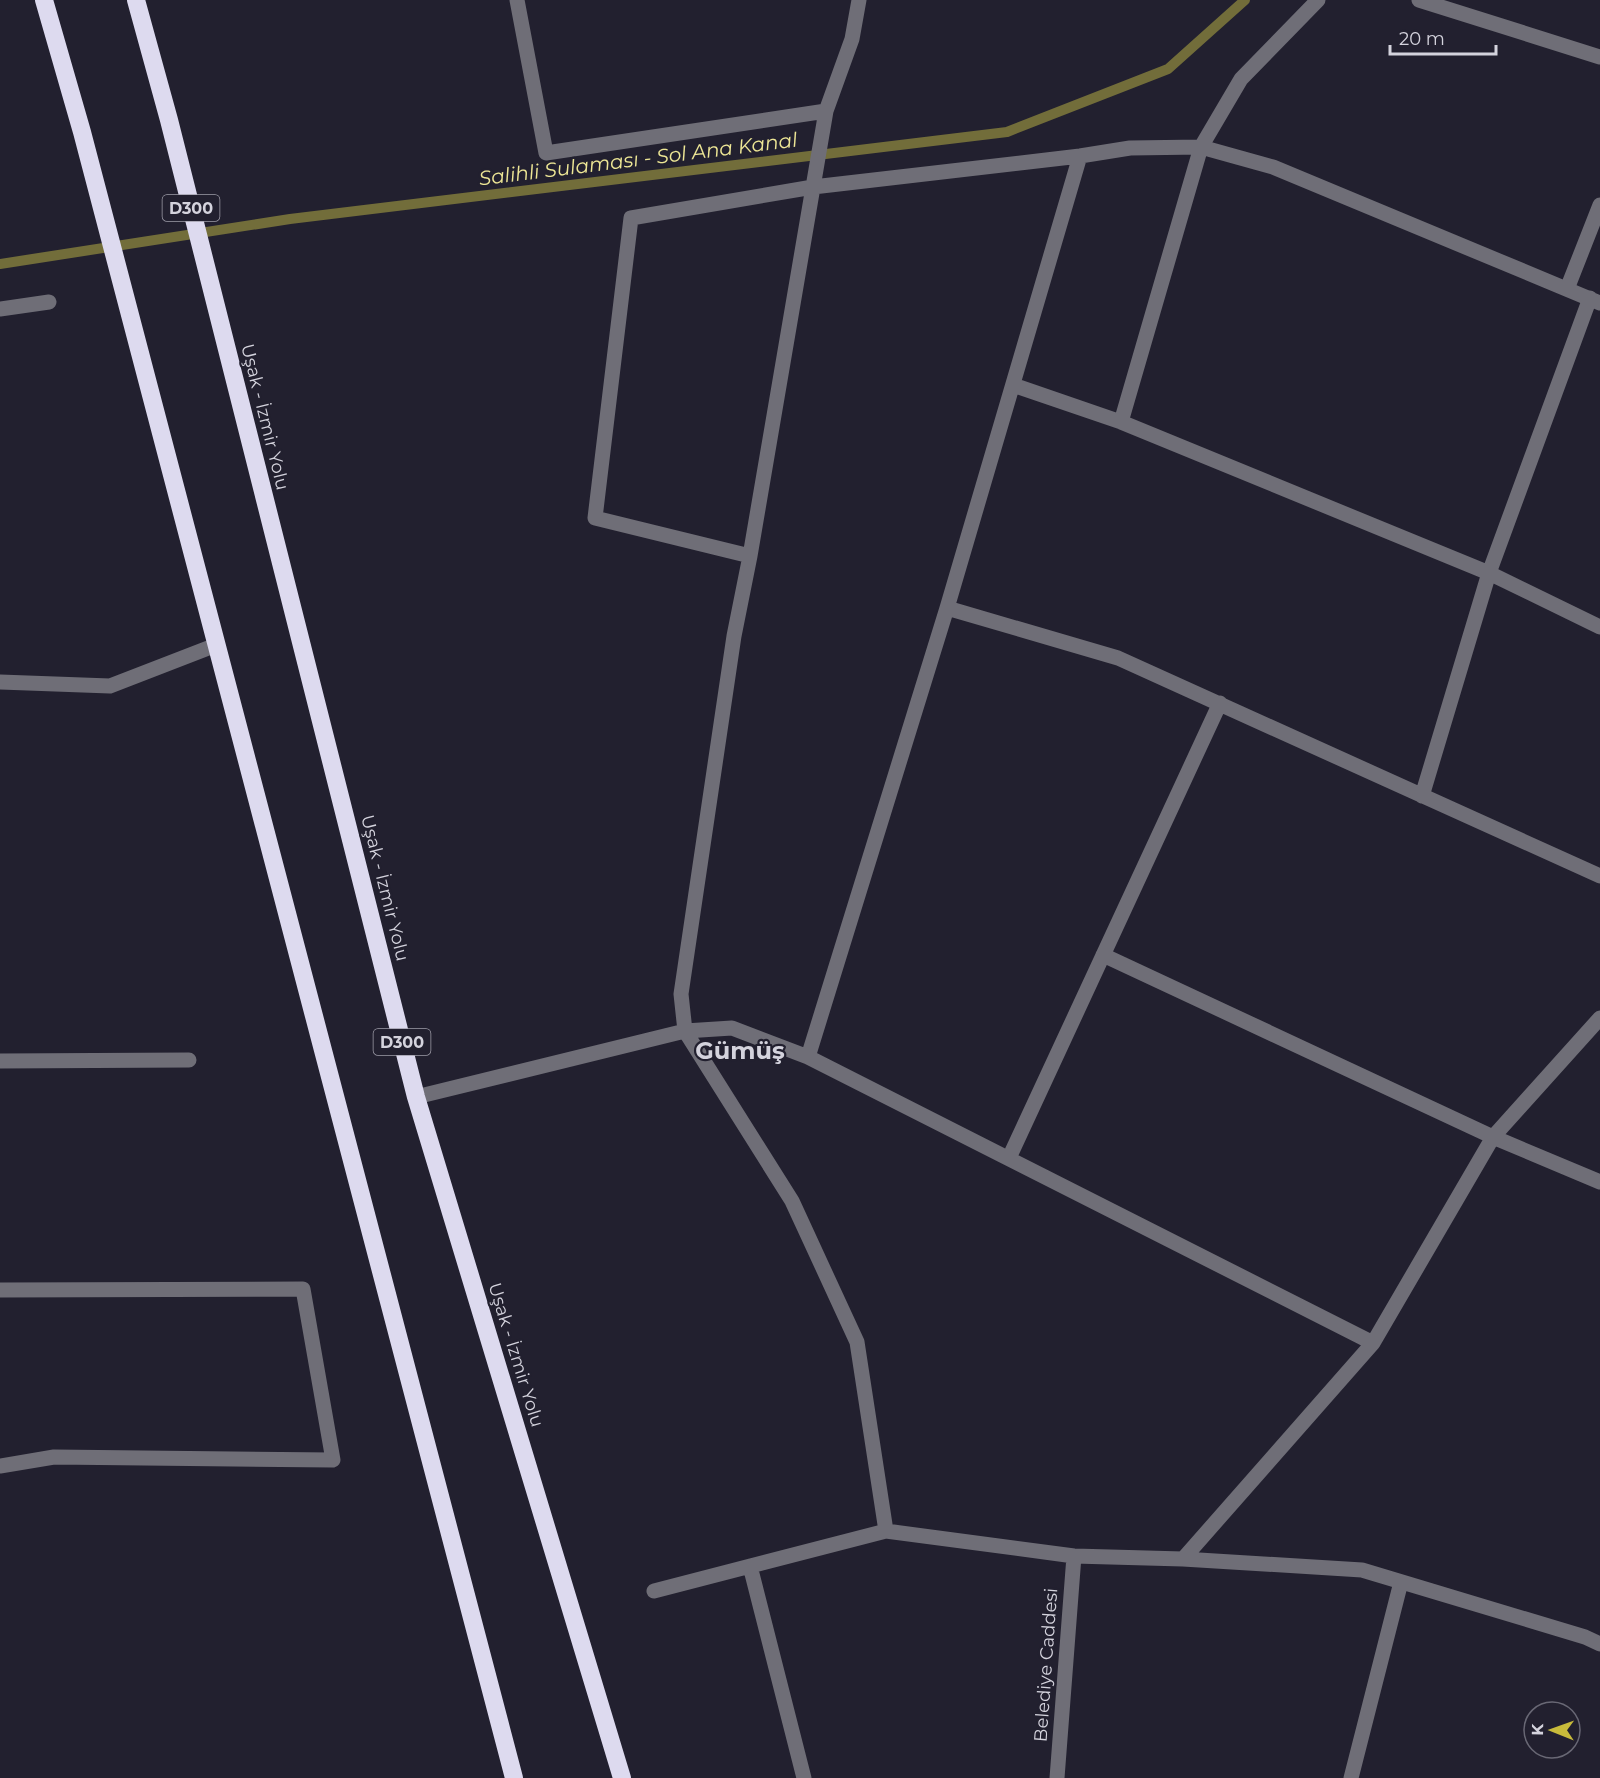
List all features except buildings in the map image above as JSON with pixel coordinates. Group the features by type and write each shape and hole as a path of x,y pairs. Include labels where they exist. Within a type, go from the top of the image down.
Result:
{"highway":[{"path":"44,0 82,132 514,1778"},
{"name":"Uşak - İzmir Yolu","path":"136,0 416,1097 622,1778"}],"street":[{"path":"517,0 546,153 826,111"},
{"path":"860,0 852,39 826,111 750,556 734,636 681,994 685,1031 792,1201 857,1342 886,1531"},
{"path":"1121,422 1201,147 1241,79 1318,0"},
{"path":"1419,0 1600,57"},
{"path":"750,556 595,518 631,218 813,187 1080,156 1130,148 1201,147 1273,166 1595,301 1489,573 1422,796"},
{"path":"808,1057 947,608 1080,156"},
{"path":"1567,289 1600,205"},
{"path":"0,309 49,302"},
{"path":"1013,385 1121,422 1489,573 1600,627"},
{"path":"947,608 1118,658 1600,876"},
{"path":"0,682 110,686 216,645"},
{"path":"1009,1158 1220,703"},
{"path":"1103,955 1493,1137 1600,1182"},
{"path":"1183,1559 1373,1343 1493,1137 1600,1018"},
{"path":"416,1097 685,1031 732,1028 808,1057 1373,1343"},
{"path":"0,1061 189,1060"},
{"path":"0,1290 303,1289 333,1460 54,1457 0,1466"},
{"path":"654,1591 886,1531 1074,1556 1183,1559 1362,1570 1585,1637 1600,1644"},
{"name":"Belediye Caddesi","path":"1057,1778 1074,1556"},
{"path":"750,1566 804,1778"},
{"path":"1351,1778 1401,1582"}],"waterway":[{"name":"Salihli Sulaması - Sol Ana Kanal","path":"0,264 290,219 1007,132 1168,69 1245,0"}],"district":[{"name":"Gümüş","path":"740,1050"}]}
